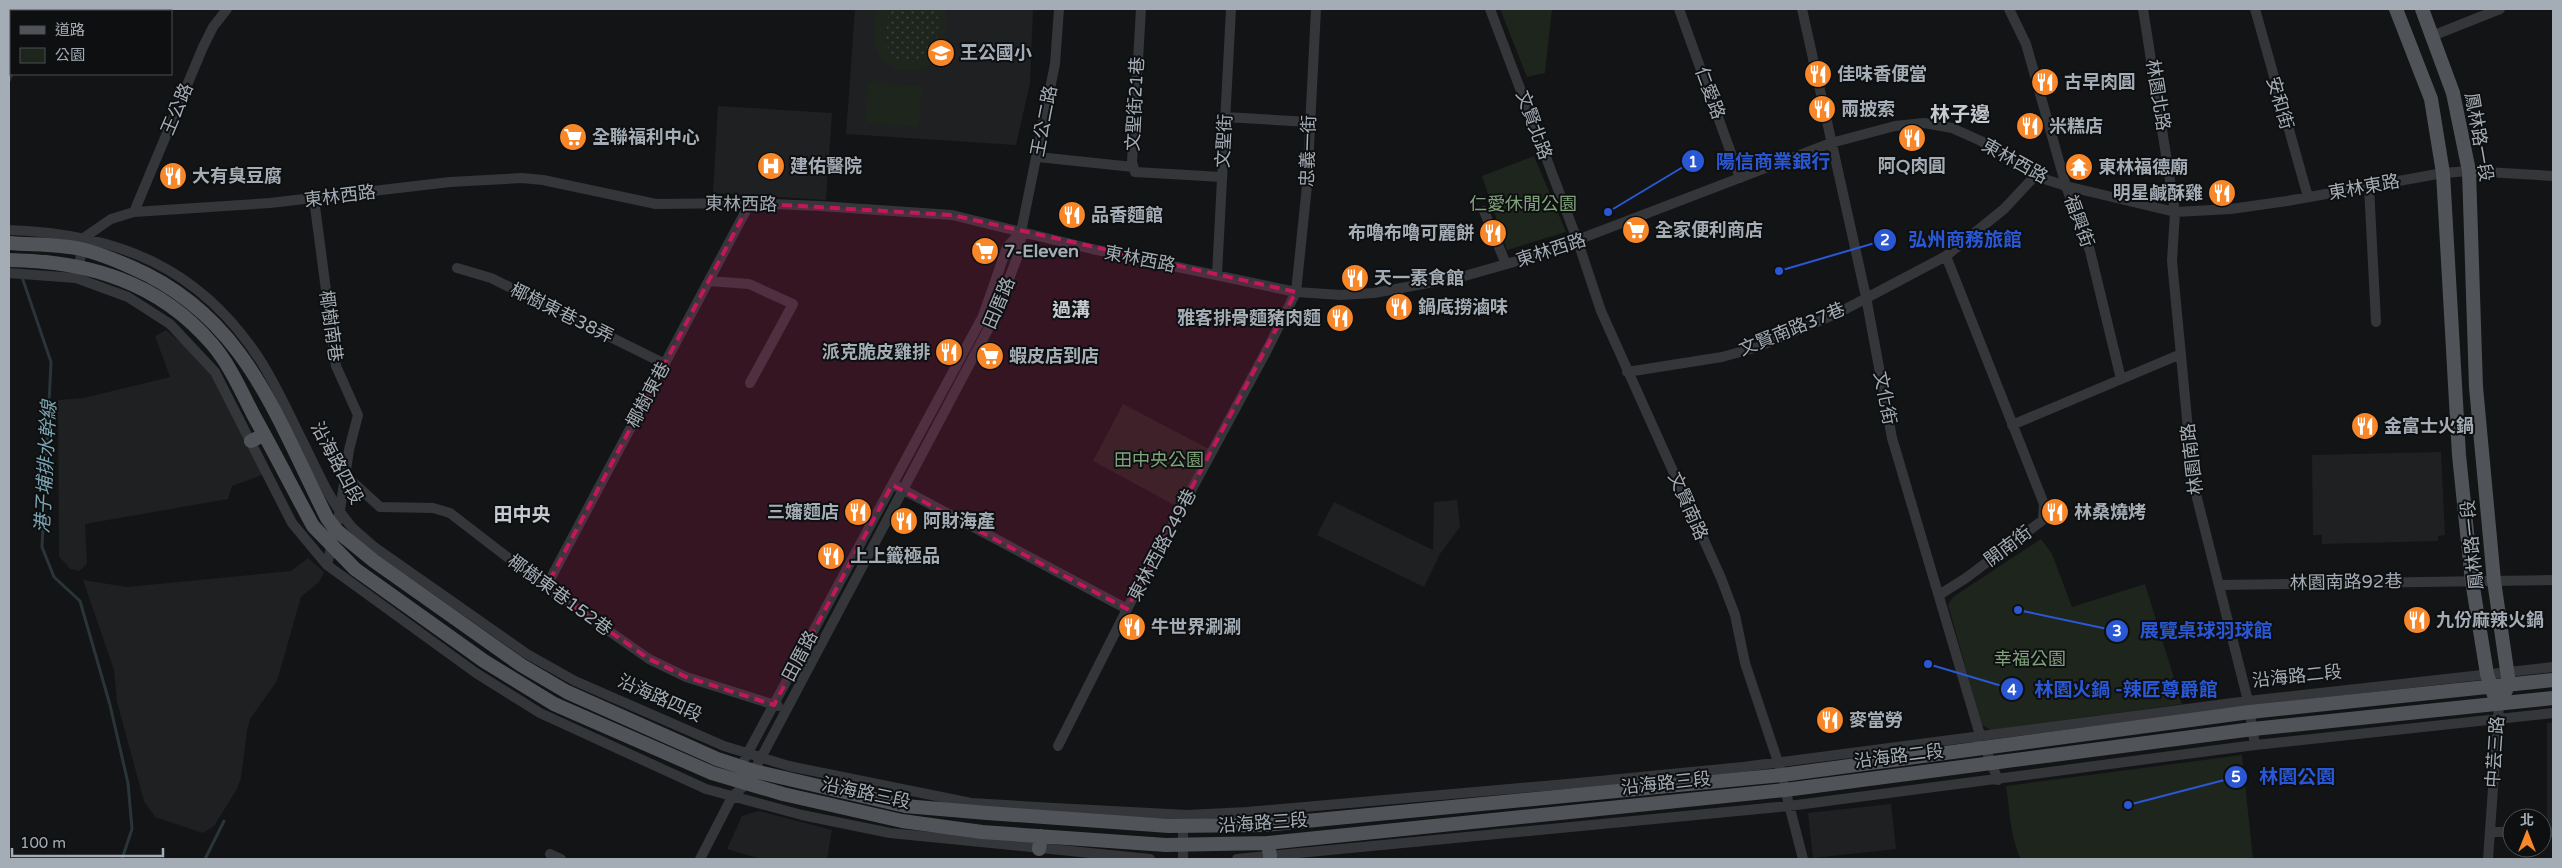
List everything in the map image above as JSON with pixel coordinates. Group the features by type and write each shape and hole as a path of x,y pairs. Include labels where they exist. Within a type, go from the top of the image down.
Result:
{"main road":[{"name":"鳳林路一段","path":"2396,9 2431,99 2443,173 2459,455 2472,581 2488,681 2499,704"},
{"name":"鳳林路一段","path":"2422,9 2453,93 2469,172 2476,387 2494,581 2507,678"},
{"path":"14,244 84,243"},
{"name":"沿海路四段","path":"84,243 175,289 210,318 241,353 255,374 327,518 336,530 374,561 521,665 567,692 717,759 747,769"},
{"path":"9,268 24,260 77,272 107,272 165,302 192,322 213,345 230,370 313,526 330,546 355,568 513,681 554,704 712,773 741,781"},
{"path":"251,441 264,435"},
{"path":"2499,704 2507,678"},
{"name":"沿海路二段","path":"1780,768 1987,748 2249,706 2507,678 2553,680"},
{"name":"沿海路二段","path":"1785,790 2253,729 2553,698"},
{"name":"沿海路三段","path":"747,769 904,806 1184,820 1247,819 1558,791 1780,768"},
{"name":"沿海路三段","path":"741,781 783,794 981,838 1040,842 1269,849 1560,813 1785,790"}],"street":[{"name":"王公路","path":"134,212 203,47 213,26 227,9"},
{"name":"王公二路","path":"1021,232 1038,157 1055,64 1059,9"},
{"name":"文聖街21巷","path":"1141,9 1133,167 1135,172 1222,177"},
{"name":"文聖街","path":"1217,274 1231,9"},
{"name":"忠義一街","path":"1296,292 1307,186 1316,9"},
{"name":"文賢北路","path":"1490,9 1578,242"},
{"name":"仁愛路","path":"1679,9 1740,178"},
{"name":"文化街","path":"1802,9 1866,297 1892,438 1980,735 1987,748 1998,780"},
{"name":"福興街","path":"2009,9 2026,44 2066,186 2090,251 2121,380"},
{"name":"林園北路","path":"2143,9 2175,212"},
{"name":"安和街","path":"2255,9 2308,197"},
{"path":"2432,36 2500,9"},
{"path":"1225,117 1309,122"},
{"name":"東林西路","path":"84,243 111,219 134,212 314,199 450,182 522,178 543,180 656,204 750,203 897,210 952,215 1092,249 1296,292 1341,295 1374,293 1461,277 1578,242 1831,143 1895,126 1924,123 1952,128 1981,141 2035,176 2066,186 2175,212"},
{"path":"1038,157 1133,167"},
{"name":"東林東路","path":"2175,212 2231,209 2443,173 2469,172 2553,176"},
{"name":"文賢南路37巷","path":"1627,372 1722,356 1758,347 1838,313 1946,256 2004,209 2035,176"},
{"path":"2369,186 2376,322"},
{"name":"椰樹南巷","path":"314,199 336,366 358,415 336,530 330,546 327,565"},
{"name":"椰樹東巷","path":"546,587 750,203"},
{"path":"1484,211 1506,264"},
{"name":"林園南路","path":"2175,212 2172,261 2193,482 2249,706"},
{"name":"沿海路四段","path":"12,230 84,243 120,246 178,275 224,314 262,363 340,510 351,526 373,546 527,654 575,681 724,746 761,757"},
{"name":"田厝路","path":"700,859 747,769 748,754 985,311 1006,247 1021,232"},
{"name":"田厝路","path":"747,769 761,757 994,318 1020,250 1021,232"},
{"name":"文賢南路","path":"1578,242 1601,311 1721,578 1735,615 1745,663 1780,768 1789,806"},
{"path":"77,272 84,243"},
{"name":"開南街","path":"1939,595 1966,578 2043,520 2044,504 1946,256"},
{"path":"9,268 31,273 77,272 128,297 170,324 215,372 292,523 327,565 476,673 540,713 706,789 732,797"},
{"name":"椰樹東巷38弄","path":"457,268 491,278 665,364"},
{"path":"709,281 749,284 793,304 750,383"},
{"name":"東林西路249巷","path":"1058,746 1128,609 1267,350 1296,292"},
{"path":"2012,426 2181,354"},
{"name":"椰樹東巷152巷","path":"345,475 380,507 433,508 450,513 546,587 649,659 686,677 786,709"},
{"path":"892,484 1128,609"},
{"name":"林園南路92巷","path":"2219,585 2553,580"},
{"name":"沿海路二段","path":"2507,678 2553,667"},
{"name":"中芸三路","path":"2488,859 2499,704"},
{"path":"2249,706 2255,745"},
{"name":"沿海路二段","path":"1780,768 1980,735 2249,706"},
{"name":"沿海路二段","path":"1789,806 2255,745 2553,713"},
{"name":"沿海路三段","path":"761,757 789,766 971,803 1184,820"},
{"path":"1558,791 1561,829"},
{"name":"沿海路三段","path":"732,797 802,815 890,833 981,838"},
{"path":"1789,806 1803,859"},
{"name":"沿海路三段","path":"1238,859 1269,849 1561,829 1789,806"},
{"path":"1183,859 1184,820"},
{"path":"2490,832 2502,832"},
{"name":"沿海路三段","path":"1040,842 1150,859"},
{"path":"550,854 561,859"}],"highlighted area":[{"path":"750,203 952,215 1296,292 1127,609 892,485 774,705 686,677 649,659 546,587"}],"shaded area":[{"name":"王公國小","path":"855,9 1033,9 1030,83 1016,145 846,134"},
{"name":"建佑醫院","path":"718,106 832,113 826,200 713,193"},
{"path":"166,330 203,362 236,416 262,475 232,486 228,499 85,524 87,564 79,571 70,569 59,556 58,400 84,398 170,377 155,336"},
{"path":"2441,452 2445,535 2438,536 2438,541 2322,544 2322,535 2313,535 2312,455"},
{"path":"1457,500 1460,527 1440,554 1424,587 1317,535 1334,502 1433,550 1434,502"},
{"path":"308,558 324,572 319,582 301,597 277,681 250,719 241,778 237,789 214,826 203,833 155,817 144,801 117,702 114,670 83,580 127,587 291,571"},
{"path":"2553,722 2553,838 2552,808 2547,808 2547,723"},
{"path":"1891,804 1896,849 1813,858 1808,813"},
{"path":"759,811 832,830 827,859 761,859 727,849 742,816"}],"green space":[{"path":"876,9 889,9 886,36 889,51 900,61 915,62 922,60 933,51 938,36 938,9 946,9 945,41 942,51 936,60 927,67 907,71 897,69 888,64 880,57 874,43 873,33"},
{"path":"889,9 938,9 937,40 933,51 928,56 915,62 907,62 900,61 889,51 886,36"},
{"path":"1500,9 1552,9 1545,73 1527,77"},
{"path":"868,82 922,86 919,127 866,123"},
{"name":"仁愛休閒公園","path":"1534,156 1566,232 1507,250 1482,176"},
{"name":"田中央公園","path":"1123,404 1209,449 1178,507 1093,461"},
{"name":"幸福公園","path":"2041,539 2052,554 2072,607 2145,584 2182,704 1991,730 1982,725 1948,605 1953,597"},
{"path":"2242,755 2253,859 2021,859 2017,851 2012,833 2006,786"}],"waterway":[{"name":"港子埔排水幹線","path":"9,9 10,16"},
{"name":"港子埔排水幹線","path":"9,81 12,75"},
{"name":"港子埔排水幹線","path":"22,277 51,362 42,547 54,577 80,601 110,705 128,783 132,829 122,859"},
{"path":"205,859 224,821"}],"place":[{"name":"王公國小","path":"941,53"},
{"name":"佳味香便當","path":"1818,74"},
{"name":"古早肉圓","path":"2045,82"},
{"name":"兩披索","path":"1822,109"},
{"name":"米糕店","path":"2030,126"},
{"name":"全聯福利中心","path":"573,137"},
{"name":"阿Q肉圓","path":"1912,138"},
{"name":"建佑醫院","path":"771,166"},
{"name":"東林福德廟","path":"2079,167"},
{"name":"大有臭豆腐","path":"173,176"},
{"name":"明星鹹酥雞","path":"2222,193"},
{"name":"陽信商業銀行","path":"1608,212"},
{"name":"品香麵館","path":"1072,215"},
{"name":"全家便利商店","path":"1636,230"},
{"name":"布嚕布嚕可麗餅","path":"1493,233"},
{"name":"7-Eleven","path":"985,251"},
{"name":"弘州商務旅館","path":"1779,271"},
{"name":"天一素食館","path":"1355,278"},
{"name":"鍋底撈滷味","path":"1399,307"},
{"name":"雅客排骨麵豬肉麵","path":"1340,318"},
{"name":"派克脆皮雞排","path":"949,352"},
{"name":"蝦皮店到店","path":"990,356"},
{"name":"金富士火鍋","path":"2365,426"},
{"name":"三嬸麵店","path":"858,512"},
{"name":"林桑燒烤","path":"2055,512"},
{"name":"阿財海產","path":"904,521"},
{"name":"上上籤極品","path":"831,556"},
{"name":"展覽桌球羽球館","path":"2018,610"},
{"name":"九份麻辣火鍋","path":"2417,620"},
{"name":"牛世界涮涮","path":"1132,627"},
{"name":"林園火鍋 -辣匠尊爵館","path":"1928,664"},
{"name":"麥當勞","path":"1830,720"},
{"name":"林園公園","path":"2128,805"}],"district":[{"name":"林子邊","path":"1960,115"},
{"name":"過溝","path":"1071,310"},
{"name":"田中央","path":"522,515"}]}
